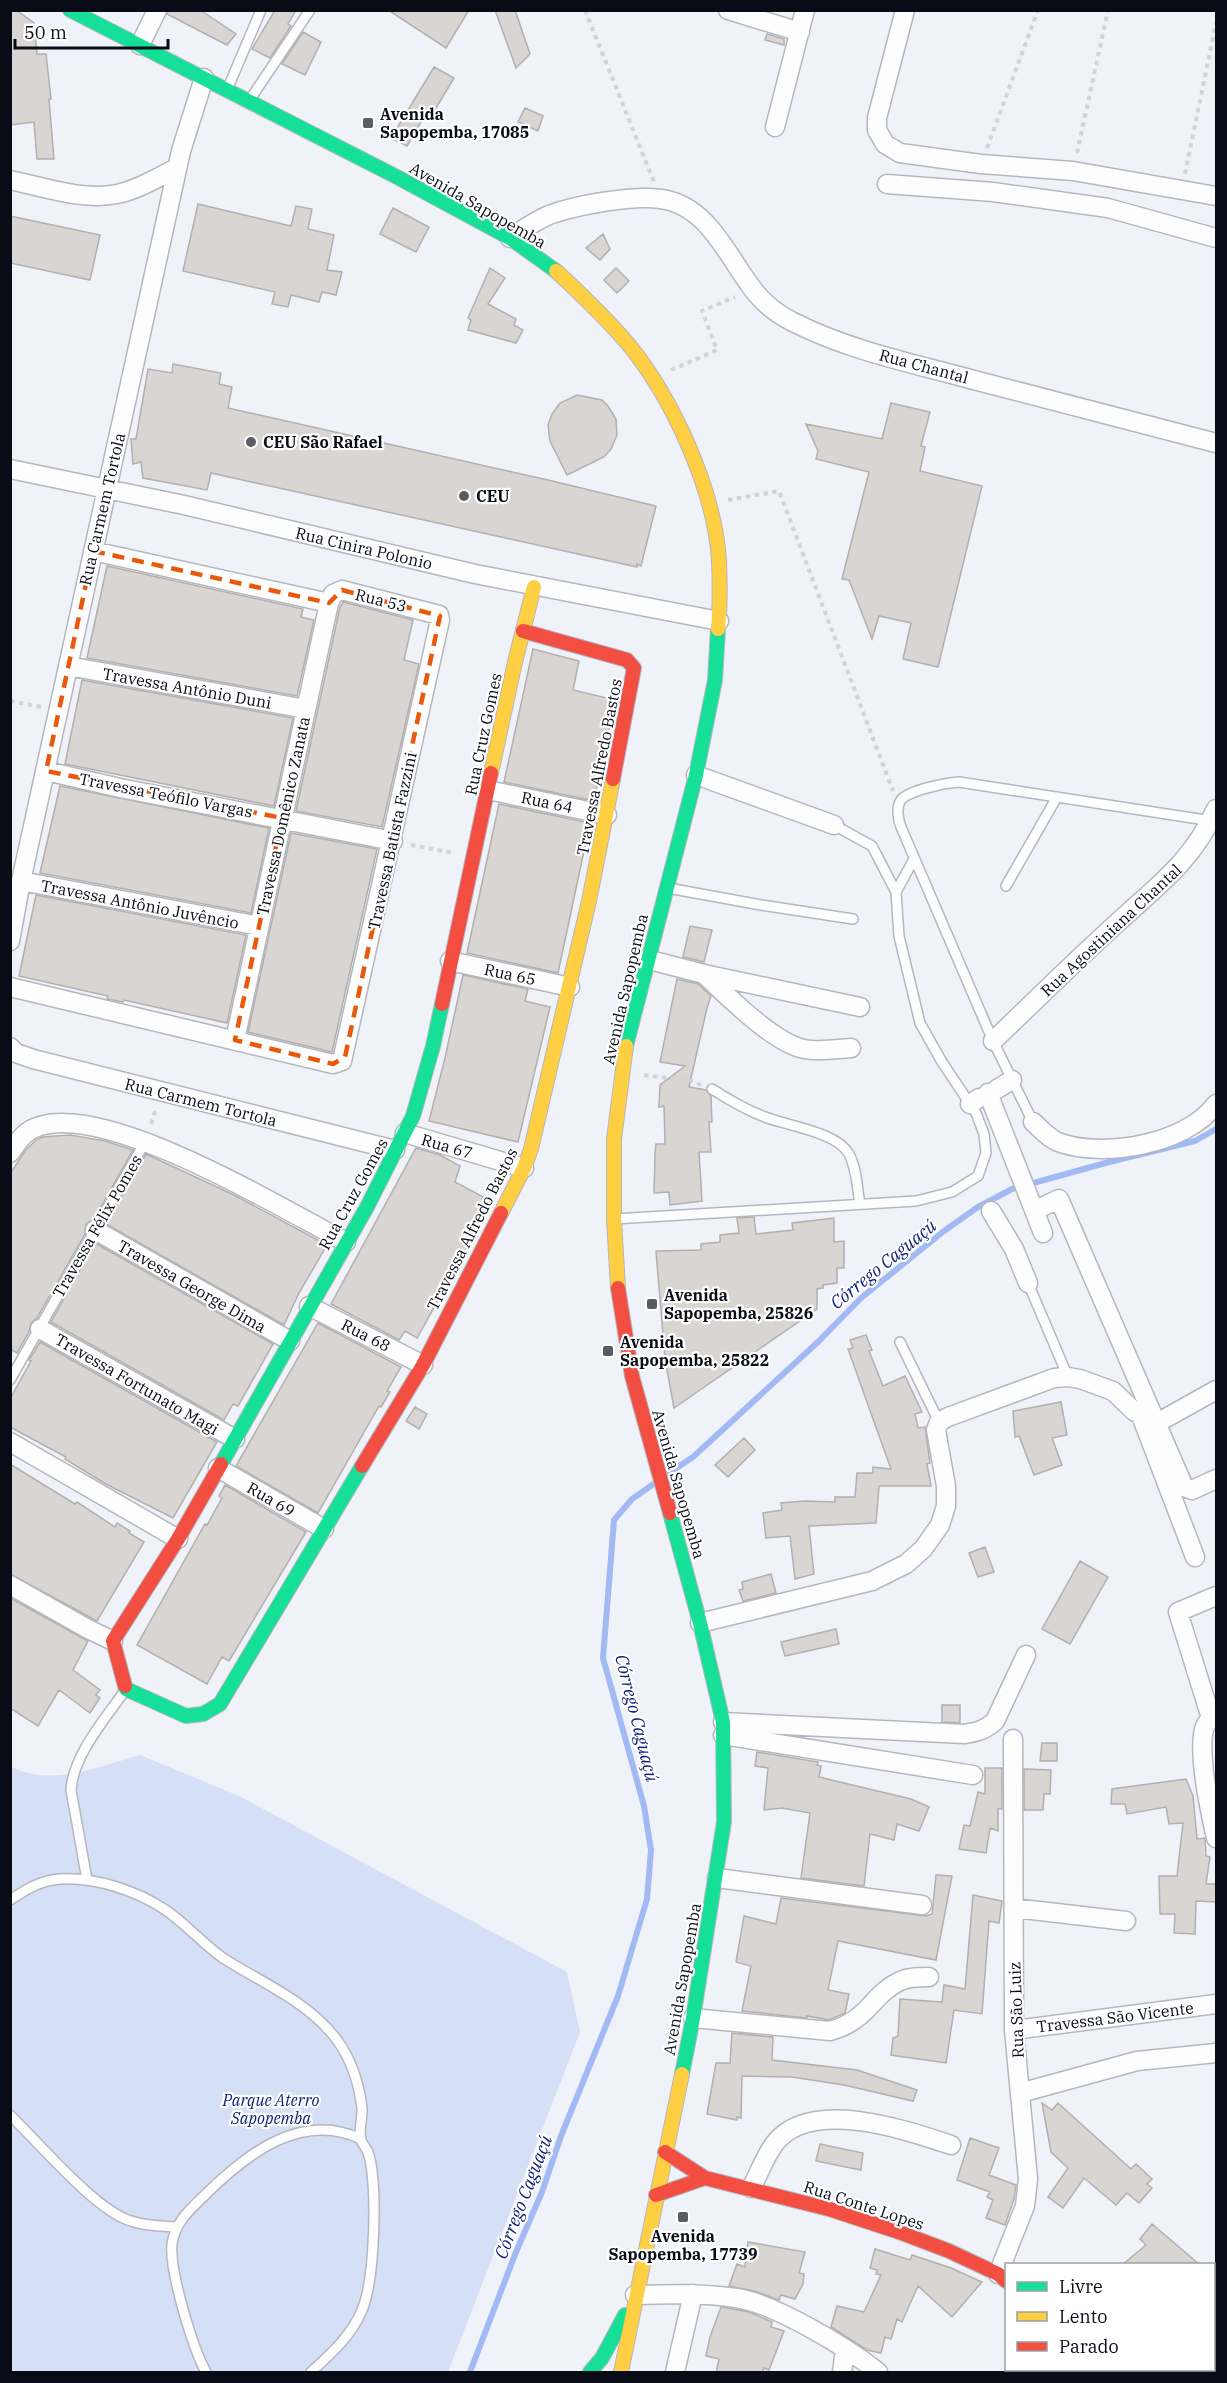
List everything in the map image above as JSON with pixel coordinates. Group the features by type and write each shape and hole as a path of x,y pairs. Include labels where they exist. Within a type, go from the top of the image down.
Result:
{"street":[{"name":"Avenida Sapopemba","path":"70,10 397,177 510,238 554,269 597,309 630,347 652,378 683,432 710,504 719,559 719,621 715,680 696,775 646,959 627,1039 614,1139 614,1219 618,1294 632,1376 700,1623 723,1728 724,1822 717,1878 693,2018 621,2373"},
{"path":"140,45 157,10"},
{"path":"728,10 800,32"},
{"path":"775,127 806,10"},
{"path":"905,10 877,118 877,130 885,144 900,153 981,164 1073,171 1216,196"},
{"name":"Rua Carmem Tortola","path":"10,941 21,881 177,168 204,78"},
{"path":"10,180 72,193 100,196 130,190 177,168"},
{"path":"886,184 993,192 1108,208 1216,238"},
{"path":"510,238 548,216 576,208 636,199 661,199"},
{"name":"Rua Chantal","path":"661,199 681,204 704,221 723,244 752,289 772,309 792,322 885,356 1216,443"},
{"name":"Rua Cinira Polonio","path":"10,469 184,505 534,587 719,621"},
{"path":"93,551 329,603"},
{"name":"Rua Cruz Gomes","path":"113,1641 178,1539 367,1207 405,1133 425,1082 534,587"},
{"name":"Rua 53","path":"329,603 333,594 342,590 440,616"},
{"name":"Travessa Domênico Zanata","path":"235,1040 329,603"},
{"name":"Travessa Batista Fazzini","path":"235,1040 338,1064 345,1057 440,616"},
{"name":"Travessa Alfredo Bastos","path":"126,1689 186,1716 202,1714 220,1704 423,1365 524,1168 531,1149 570,987 634,675 631,664 622,658 523,631"},
{"name":"Travessa Antônio Duni","path":"68,666 306,709"},
{"name":"Travessa Teófilo Vargas","path":"46,771 120,788 393,841"},
{"path":"696,775 834,825"},
{"name":"Rua 64","path":"488,790 607,815"},
{"name":"Rua Agostiniana Chantal","path":"993,1041 1116,924 1166,881 1185,861 1215,818"},
{"name":"Travessa Antônio Juvêncio","path":"21,881 259,926"},
{"path":"646,959 860,1007"},
{"name":"Rua 65","path":"450,961 570,987"},
{"path":"705,974 730,999 788,1043 802,1049 850,1048"},
{"path":"10,987 235,1040"},
{"name":"Rua Carmem Tortola","path":"10,1047 16,1053 33,1059 160,1093 395,1150"},
{"path":"989,1093 1044,1233"},
{"path":"1033,1122 1057,1142 1081,1147 1127,1148 1162,1140 1192,1126 1216,1104"},
{"path":"10,1152 23,1135 42,1125 53,1124 93,1128 145,1142"},
{"name":"Rua 67","path":"405,1133 524,1168"},
{"name":"Travessa Félix Pomes","path":"145,1142 171,1151 346,1242"},
{"path":"1044,1206 1059,1199 1071,1225 1149,1416 1195,1557"},
{"path":"991,1211 1020,1244 1028,1283"},
{"name":"Travessa George Dima","path":"95,1230 290,1341"},
{"name":"Rua 68","path":"309,1306 423,1365"},
{"name":"Travessa Fortunato Magi","path":"40,1329 235,1439"},
{"path":"700,1623 872,1581 906,1564 923,1550 940,1525 946,1506 946,1486 936,1430 939,1422 948,1417 1054,1378 1068,1377 1113,1391 1132,1410 1149,1416 1216,1390"},
{"path":"1149,1416 1186,1488 1192,1490 1216,1479"},
{"path":"10,1442 178,1539"},
{"name":"Rua 69","path":"218,1468 324,1529"},
{"path":"10,1585 113,1641 126,1689"},
{"path":"1215,1596 1178,1611 1214,1716 1205,1726 1203,1739 1208,1802 1216,1838"},
{"path":"723,1728 964,1734 977,1732 987,1728 995,1721 1026,1655"},
{"path":"723,1728 973,1775"},
{"name":"Rua São Luiz","path":"1007,2263 1025,2206 1028,2179 1014,2030 1013,1739"},
{"path":"717,1878 922,1905"},
{"path":"1014,1908 1126,1921"},
{"path":"693,2018 830,2031 845,2027 859,2019 889,1988 901,1981 929,1977"},
{"name":"Travessa São Vicente","path":"1014,2030 1216,2004"},
{"path":"1020,2093 1137,2061 1216,2053"},
{"path":"751,2188 775,2143 787,2132 817,2121 866,2121 893,2126 951,2145"},
{"name":"Rua Conte Lopes","path":"665,2152 705,2178 751,2188 899,2232 948,2251 1002,2278"},
{"path":"656,2195 705,2178"},
{"path":"675,2373 693,2294"},
{"path":"590,2373 602,2358 635,2295 693,2294 739,2298 776,2311 846,2350 878,2373"},
{"path":"842,2373 846,2350"}],"lane":[{"path":"227,90 261,10"},
{"path":"249,101 310,10"},
{"path":"614,1219 916,1201 952,1192 978,1176 986,1153 984,1134 993,1041 898,821 898,805 905,796 937,785 959,782 1215,818"},
{"path":"1006,886 1057,796"},
{"path":"834,825 872,846 896,892 899,936 920,1023 942,1062 1033,1122"},
{"path":"896,892 914,859"},
{"path":"666,887 853,919"},
{"path":"712,1089 764,1117 828,1137 841,1144 849,1153 854,1164 860,1204"},
{"name":"Travessa Félix Pomes","path":"10,1380 145,1142"},
{"path":"1028,1283 1068,1377"},
{"path":"900,1342 939,1422"},
{"path":"87,1880 71,1790 72,1778 85,1751 126,1689"},
{"path":"10,1900 31,1886 58,1879 87,1880 124,1890 167,1911 222,1957 314,2015 337,2041 356,2076 362,2109 361,2139 368,2152 372,2179 372,2237 368,2286 363,2308 340,2344 311,2373"},
{"path":"10,2115 93,2197 115,2214 139,2223 176,2227"},
{"path":"206,2373 175,2278 172,2245 176,2227 187,2212 230,2171 254,2152 302,2132 327,2128 344,2131 361,2139"}],"path":[{"path":"585,10 661,199"},
{"path":"981,164 1038,10"},
{"path":"1073,171 1108,10"},
{"path":"1182,189 1216,23"},
{"path":"652,378 717,350 702,311 752,289"},
{"path":"710,504 779,490 898,805"},
{"path":"10,701 60,710"},
{"path":"393,841 473,857"},
{"path":"622,1074 662,1076 692,1081 712,1089"},
{"path":"145,1142 160,1093"}],"highlighted area":[{"path":"93,551 329,603 342,590 440,616 345,1057 333,1064 235,1040 282,818 46,771"}],"green space":[{"name":"Parque Aterro Sapopemba","path":"140,1755 239,1796 567,1972 580,2032 448,2372 11,2372 10,1766 25,1772 58,1775 92,1769"}],"building":[{"path":"10,10 16,10 34,23 37,54 46,54 54,159 37,159 34,122 10,125"},
{"path":"168,10 200,10 236,34 227,45 167,14"},
{"path":"275,10 296,10 288,24 291,26 270,58 252,49"},
{"path":"388,10 469,10 446,48"},
{"path":"495,10 515,10 530,54 516,68"},
{"path":"303,32 321,42 305,75 282,64"},
{"path":"767,34 784,39 784,45 765,40"},
{"path":"434,67 454,78 430,118 425,115 407,146 391,138"},
{"path":"525,108 543,116 538,131 518,122"},
{"path":"198,204 291,226 296,206 312,209 308,229 334,235 327,270 342,272 336,295 322,292 319,302 291,295 288,307 272,304 275,292 183,271"},
{"path":"393,208 429,227 416,252 380,234"},
{"path":"10,216 100,235 90,280 10,263"},
{"path":"603,234 610,249 600,260 586,248"},
{"path":"490,268 505,278 488,304 516,319 514,325 523,330 516,343 468,330 471,320 468,318"},
{"path":"616,268 629,281 617,293 604,280"},
{"name":"CEU","path":"173,364 221,373 219,384 232,387 228,408 656,506 641,566 637,564 637,567 211,473 207,490 143,478 141,462 133,464 131,439 136,439 148,369 172,373"},
{"path":"577,395 602,400 608,406 616,419 617,435 611,449 604,457 567,475 550,441 548,425 560,403"},
{"path":"891,403 930,412 921,446 925,447 920,471 982,486 938,667 903,659 911,623 879,616 872,639 849,580 842,579 869,472 816,459 818,451 806,424 882,439"},
{"path":"107,566 303,609 301,617 314,620 297,696 87,658"},
{"path":"343,602 413,620 404,660 419,664 382,827 296,811 340,607"},
{"path":"533,649 579,661 573,690 615,700 594,801 504,782"},
{"path":"82,680 293,718 274,806 65,764"},
{"path":"60,786 269,828 251,913 40,873"},
{"path":"499,804 590,823 558,973 467,953"},
{"path":"291,833 377,849 332,1052 248,1032"},
{"path":"36,895 246,935 227,1023 124,1000 123,1002 107,999 108,996 19,976"},
{"path":"690,926 712,930 704,962 683,957"},
{"path":"463,975 528,989 525,1001 550,1007 518,1142 429,1121"},
{"path":"677,979 698,984 711,996 689,1087 706,1090 711,1096 712,1122 709,1122 711,1152 699,1152 702,1201 670,1205 669,1192 654,1193 655,1153 656,1144 665,1144 664,1106 659,1107 660,1085 685,1066 660,1062"},
{"path":"70,1135 105,1141 133,1150 94,1219 86,1224 85,1234 37,1318 31,1323 29,1332 17,1353 10,1349 10,1174 25,1151 36,1140 42,1137"},
{"path":"416,1148 440,1155 460,1166 455,1182 489,1200 474,1227 477,1229 470,1243 417,1338 405,1331 399,1340 331,1304"},
{"path":"146,1154 234,1195 327,1245 299,1293 284,1325 106,1224"},
{"path":"754,1217 756,1234 793,1230 792,1223 834,1218 834,1242 844,1241 844,1268 837,1268 837,1283 823,1285 823,1288 817,1289 817,1309 674,1408 665,1359 656,1251 701,1250 701,1244 720,1242 720,1235 739,1233 737,1218"},
{"path":"95,1243 273,1344 238,1406 233,1404 224,1420 51,1322"},
{"path":"318,1323 401,1367 387,1391 390,1392 381,1407 379,1406 318,1513 236,1466"},
{"path":"866,1335 872,1350 869,1351 883,1386 905,1376 922,1412 915,1414 918,1428 925,1427 931,1486 879,1486 876,1523 809,1526 814,1574 795,1579 790,1536 766,1538 763,1513 782,1510 781,1503 835,1502 835,1497 855,1497 857,1473 873,1473 873,1467 891,1469 848,1349 853,1348 850,1340"},
{"path":"40,1342 217,1442 173,1518 104,1483 65,1459 66,1457 10,1427 10,1399"},
{"path":"1061,1402 1067,1435 1052,1438 1062,1465 1034,1475 1019,1436 1015,1437 1013,1411"},
{"path":"415,1407 427,1414 419,1429 406,1421"},
{"path":"744,1438 755,1450 728,1477 715,1465"},
{"path":"10,1464 75,1504 77,1502 115,1527 117,1523 144,1542 97,1621 10,1574"},
{"path":"225,1485 306,1532 229,1661 222,1657 207,1684 137,1645 222,1498 219,1496"},
{"path":"985,1547 994,1572 978,1577 969,1553"},
{"path":"1080,1561 1108,1577 1070,1644 1042,1629"},
{"path":"771,1574 776,1593 743,1601 739,1590 743,1589 742,1582"},
{"path":"10,1598 88,1641 73,1670 100,1690 96,1695 100,1698 90,1713 59,1690 38,1726 10,1708"},
{"path":"836,1629 839,1644 785,1656 781,1642"},
{"path":"942,1705 960,1705 960,1723 942,1722"},
{"path":"1042,1743 1057,1743 1057,1761 1040,1761"},
{"path":"757,1752 818,1762 817,1765 821,1766 819,1777 911,1799 929,1807 919,1831 897,1824 894,1840 870,1834 864,1886 801,1878 810,1813 782,1808 764,1810 768,1768 755,1766"},
{"path":"985,1768 1002,1768 1002,1809 998,1809 998,1831 990,1828 986,1853 959,1849 964,1825 970,1826 978,1792 985,1794"},
{"path":"1024,1769 1051,1770 1050,1794 1044,1794 1043,1810 1024,1810"},
{"path":"1186,1779 1193,1796 1197,1839 1205,1838 1206,1856 1210,1857 1206,1884 1216,1884 1216,1902 1196,1901 1195,1934 1174,1933 1175,1914 1160,1914 1159,1876 1177,1876 1183,1823 1169,1824 1166,1807 1127,1814 1125,1804 1111,1804 1112,1789"},
{"path":"936,1875 952,1876 936,1960 838,1941 828,1990 849,1994 845,2013 829,2020 742,2011 751,1966 736,1962 744,1916 776,1924 781,1898 926,1916 932,1914"},
{"path":"973,1895 1002,1901 999,1923 989,1921 982,2014 954,2010 946,2063 891,2055 893,2038 898,2036 900,1999 942,2002 944,1985 965,1989"},
{"path":"732,2033 773,2037 772,2060 857,2070 917,2090 913,2101 844,2085 792,2077 742,2076 741,2118 737,2117 737,2120 707,2114 716,2063 730,2063"},
{"path":"1042,2103 1052,2110 1058,2103 1131,2169 1136,2164 1152,2179 1147,2184 1152,2188 1139,2203 1127,2193 1116,2205 1084,2178 1063,2208 1048,2197 1068,2168 1051,2152"},
{"path":"970,2138 999,2148 989,2175 1016,2185 1005,2225 986,2218 993,2200 987,2197 990,2192 957,2180"},
{"path":"820,2144 863,2153 861,2170 816,2161"},
{"path":"1152,2224 1198,2263 1124,2263 1146,2245 1140,2239"},
{"path":"748,2242 805,2252 799,2273 804,2274 803,2284 795,2299 781,2295 779,2300 754,2291 729,2286 737,2264 745,2267"},
{"path":"875,2249 910,2260 912,2255 951,2268 982,2282 952,2317 918,2286 902,2322 897,2319 891,2339 885,2337 881,2353 867,2350 831,2327 837,2306 864,2312 881,2275 876,2274 877,2270 870,2268"},
{"path":"721,2307 749,2312 772,2322 771,2327 784,2331 769,2370 764,2368 762,2373 716,2373 719,2359 706,2356"}],"waterway":[{"name":"Córrego Caguaçú","path":"666,1475 693,1457 819,1341 861,1298 944,1231 978,1207 1012,1189 1195,1141 1216,1129"},
{"name":"Córrego Caguaçú","path":"470,2372 618,1996 647,1899 651,1850 644,1806 603,1658 614,1520 632,1499 655,1483"}],"traffic: fast":[{"path":"70,10 397,177 510,238 556,271"},
{"path":"626,1046 696,775 715,680 718,629"},
{"path":"221,1464 367,1207 413,1116 433,1046 442,1004"},
{"path":"125,1686 126,1689 186,1716 203,1714 220,1704 362,1466"},
{"path":"670,1513 700,1623 723,1722 724,1822 682,2074"},
{"path":"590,2372 602,2358 625,2315"}],"traffic: slow":[{"path":"556,271 629,345 661,392 689,447 700,476 716,534 720,578 718,629"},
{"path":"491,773 534,587"},
{"path":"501,1213 531,1149 589,901 613,779"},
{"path":"618,1288 614,1219 614,1139 626,1046"},
{"path":"621,2372 682,2074"}],"traffic: jam":[{"path":"523,631 627,660 634,668 613,779"},
{"path":"442,1004 491,773"},
{"path":"362,1466 423,1365 501,1213"},
{"path":"618,1288 632,1376 670,1513"},
{"path":"125,1686 113,1641 178,1539 221,1464"},
{"path":"665,2152 705,2178 829,2209 899,2232 949,2251 998,2274 1005,2280"},
{"path":"656,2195 705,2178"}],"place":[{"name":"Avenida Sapopemba, 17085","path":"368,123"},
{"name":"CEU São Rafael","path":"251,442"},
{"name":"CEU","path":"464,496"},
{"name":"Avenida Sapopemba, 25826","path":"652,1304"},
{"name":"Avenida Sapopemba, 25822","path":"608,1351"},
{"name":"Avenida Sapopemba, 17739","path":"683,2217"}]}
